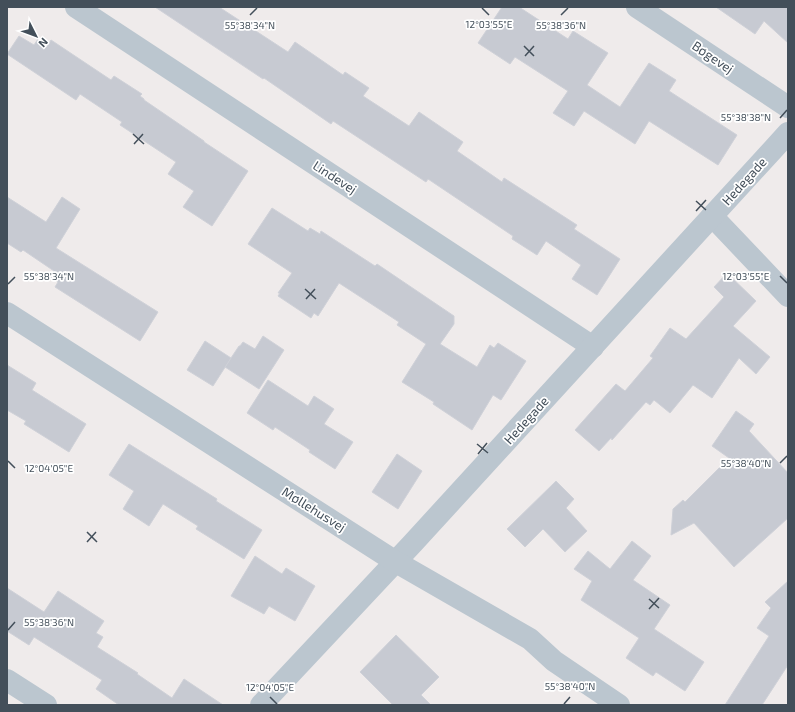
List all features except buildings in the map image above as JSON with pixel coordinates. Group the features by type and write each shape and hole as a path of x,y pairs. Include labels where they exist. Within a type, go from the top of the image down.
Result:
{"street":[{"name":"Lindevej","path":"76,7 593,347"},
{"name":"Bøgevej","path":"637,7 788,107"},
{"name":"Hedegade","path":"261,705 396,562 788,133"},
{"path":"712,216 788,296"},
{"name":"Møllehusvej","path":"7,313 396,562 530,640 554,661 619,705"},
{"path":"7,680 46,705"}]}
